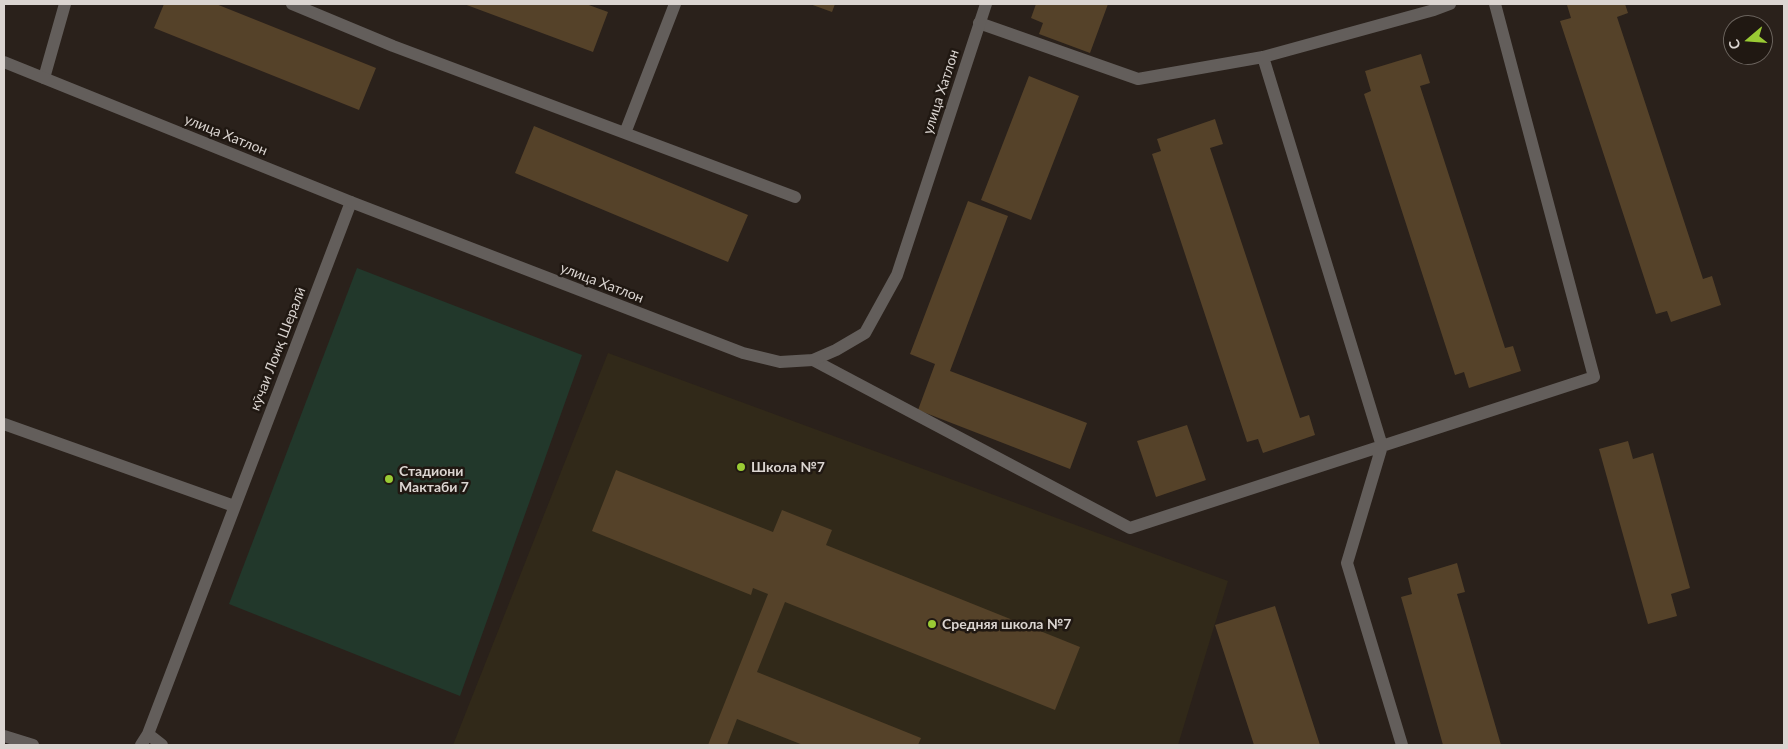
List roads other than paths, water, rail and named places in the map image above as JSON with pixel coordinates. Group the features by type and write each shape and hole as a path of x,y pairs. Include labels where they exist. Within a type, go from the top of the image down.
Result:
{"street":[{"path":"44,78 65,4"},
{"path":"292,4 393,46 795,197"},
{"path":"625,133 675,4"},
{"name":"улица Хатлон","path":"4,62 351,202 743,354 780,362 813,360 836,350 865,333 897,275 986,4"},
{"path":"979,23 1138,79 1264,57 1450,4"},
{"path":"813,360 1130,528 1594,377 1496,4"},
{"path":"1264,57 1382,446 1347,563 1402,745"},
{"name":"кӯчаи Лоиқ Шералӣ","path":"141,745 148,734 351,202"},
{"path":"4,424 234,506"},
{"path":"148,734 162,745"},
{"path":"4,736 32,745"}],"place":[{"name":"Школа №7","path":"741,467"},
{"name":"Стадиони Мактаби 7","path":"389,479"},
{"name":"Средняя школа №7","path":"932,624"}]}
